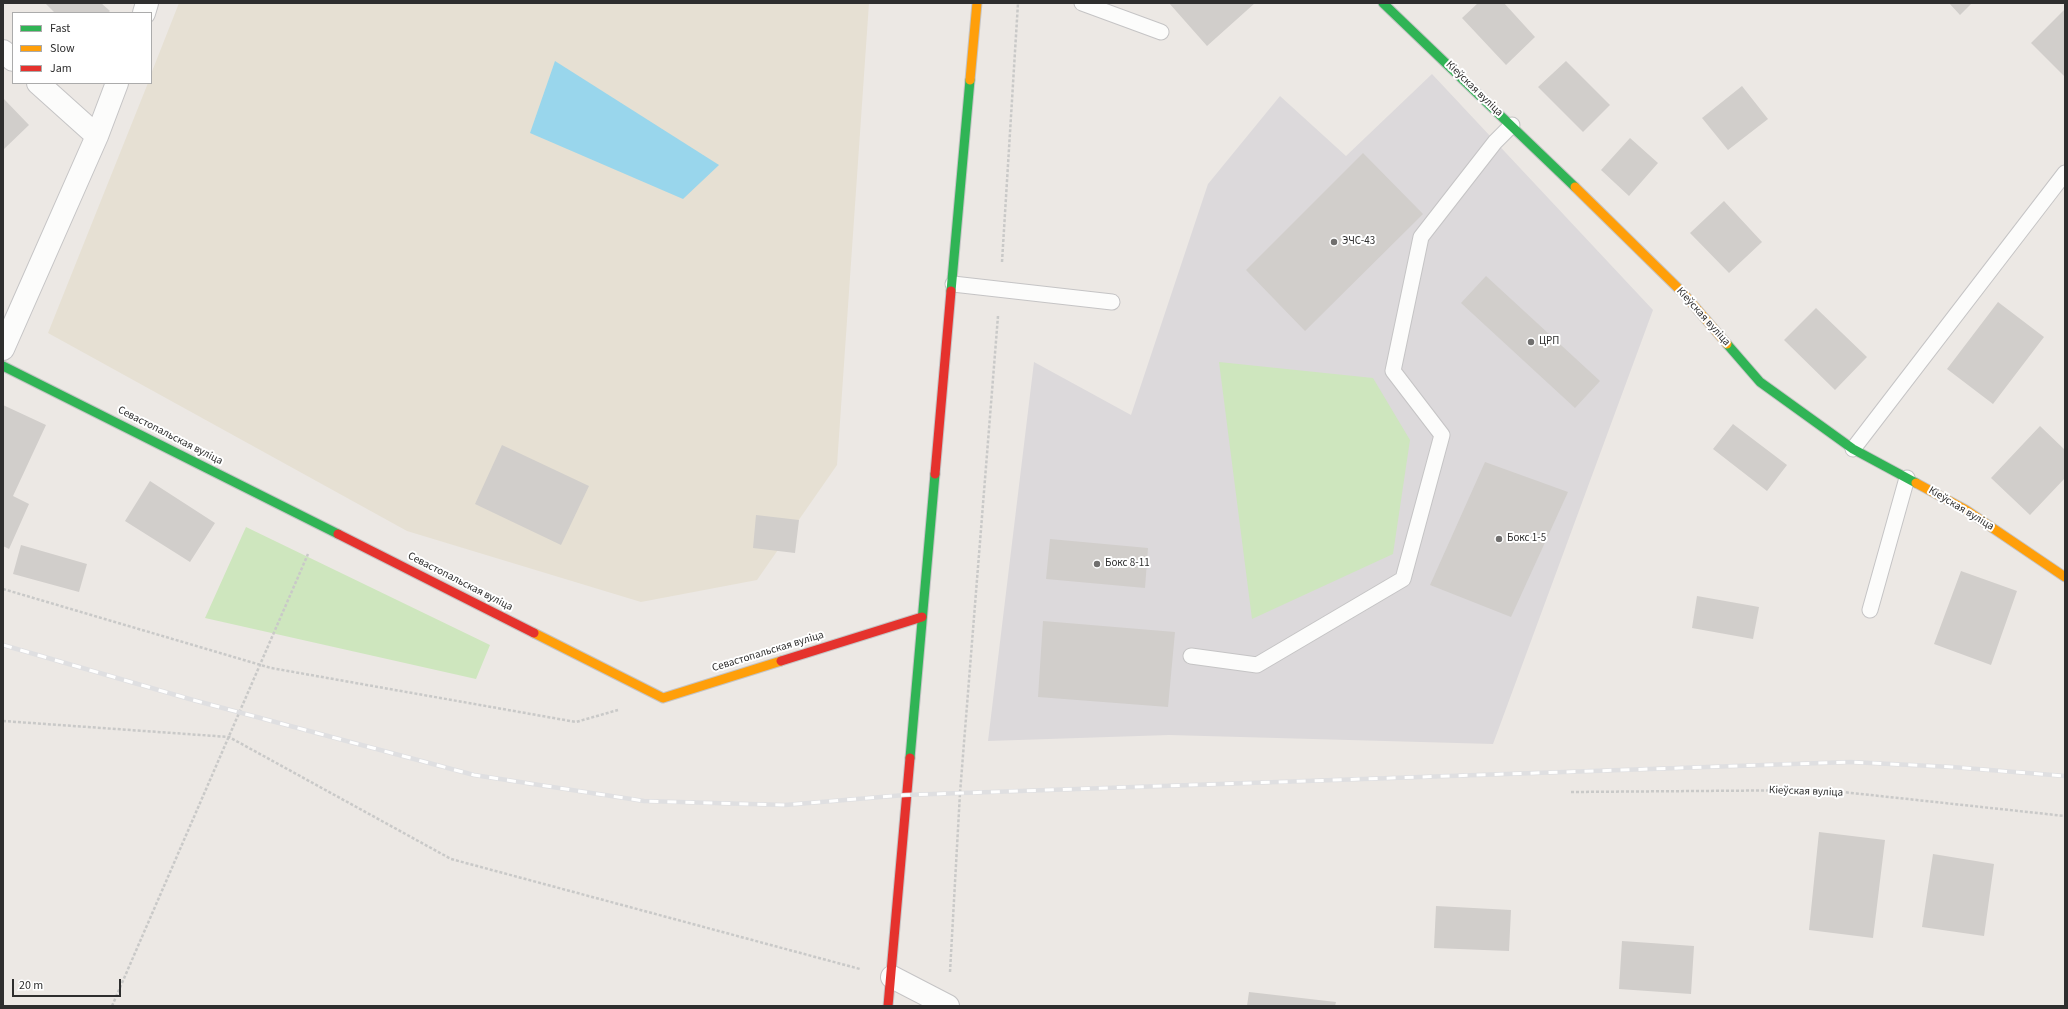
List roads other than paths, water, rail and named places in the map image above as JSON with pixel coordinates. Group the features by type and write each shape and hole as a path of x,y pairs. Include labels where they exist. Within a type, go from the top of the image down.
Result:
{"street":[{"path":"888,1006 892,977 905,795 953,284 977,3"},
{"name":"Кіеўская вуліца","path":"1383,3 1512,125 1683,293 1760,382 1853,449 1966,510 2065,577"},
{"path":"3,51 12,59"},
{"path":"39,84 97,136"},
{"path":"3,349 97,136 117,84"},
{"name":"Севастопальская вуліца","path":"3,366 663,698 922,617"},
{"path":"892,977 948,1006"}],"lane":[{"path":"1082,3 1161,32"},
{"path":"1191,656 1257,665 1403,579 1442,435 1393,371 1421,237 1495,142 1512,125"},
{"path":"1853,449 2065,173"},
{"path":"953,284 1112,302"},
{"path":"1870,610 1906,478"}],"water":[{"path":"555,61 719,165 683,199 530,133"}],"railway":[{"path":"3,645 193,700 474,775 644,801 785,805 905,795 1850,762 1952,767 2065,776"}],"place":[{"name":"ЭЧС-43","path":"1334,242"},
{"name":"ЦРП","path":"1531,342"},
{"name":"Бокс 1-5","path":"1499,539"},
{"name":"Бокс 8-11","path":"1097,564"}]}
